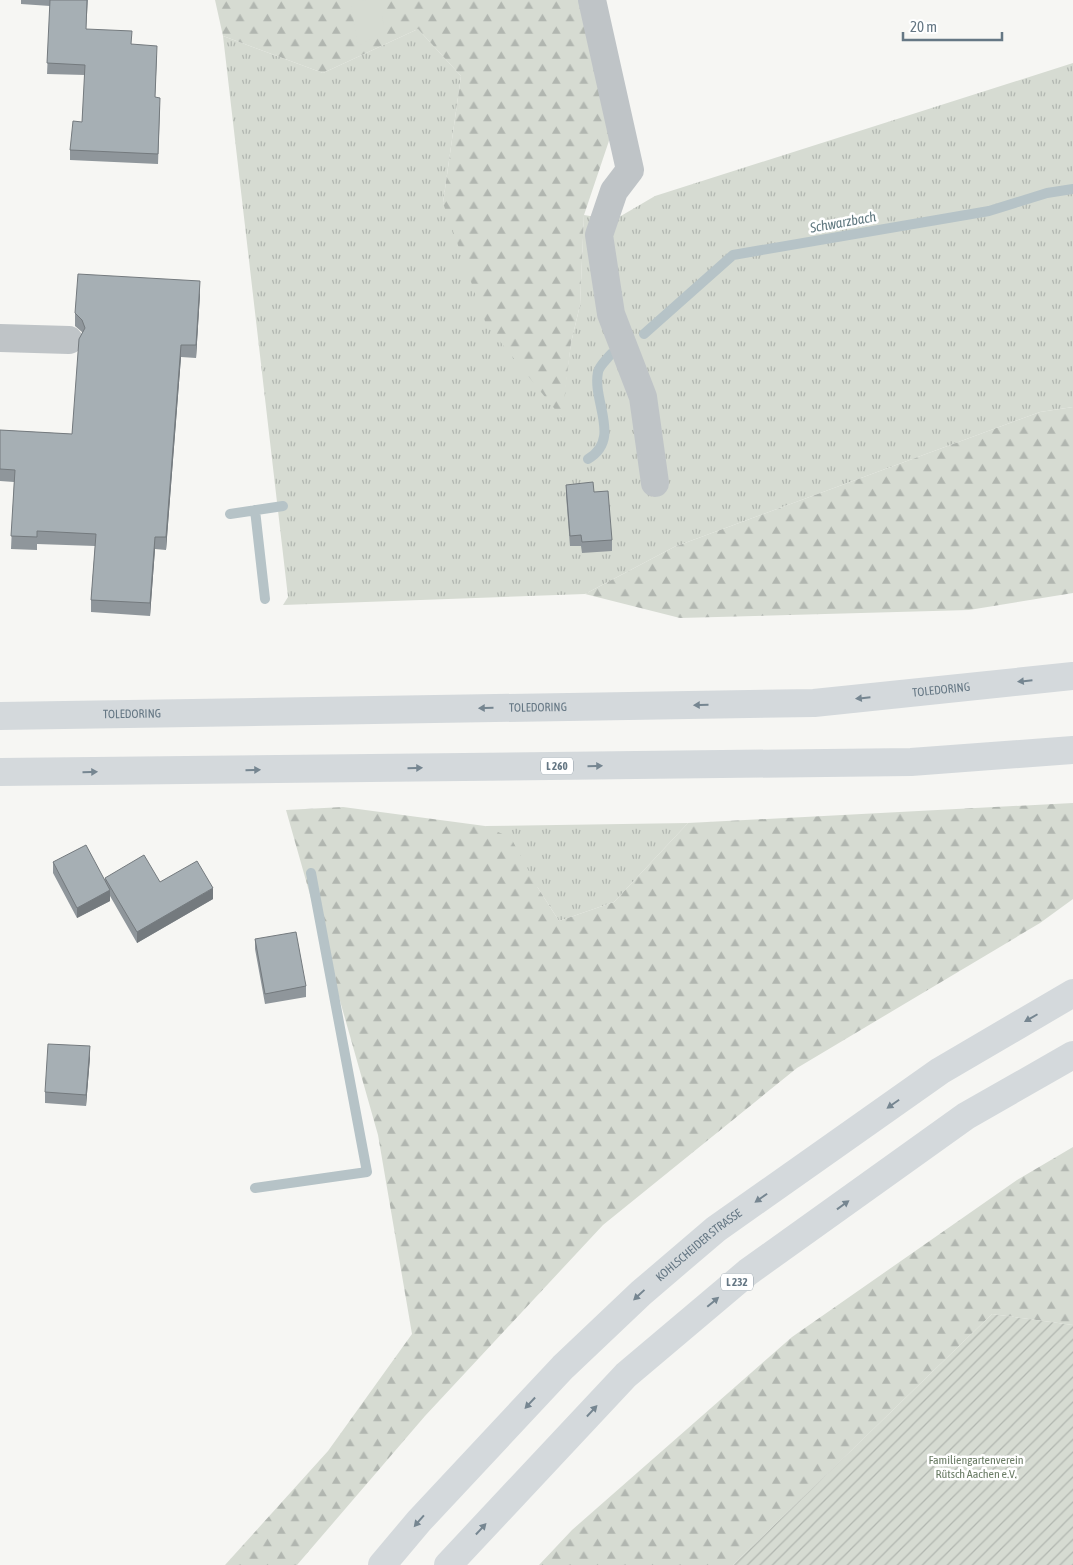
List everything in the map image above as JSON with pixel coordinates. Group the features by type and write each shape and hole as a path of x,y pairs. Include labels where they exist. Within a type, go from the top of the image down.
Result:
{"main road":[{"name":"TOLEDORING","path":"0,716 814,703 1073,676"},
{"name":"L 260","path":"0,772 912,762 1073,750"},
{"name":"KOHLSCHEIDER STRASSE","path":"382,1565 419,1521 563,1367 641,1293 716,1229 940,1071 1073,993"},
{"name":"L 232","path":"448,1565 626,1375 748,1272 966,1116 1073,1055"}],"lane":[{"path":"592,0 630,170 614,191 599,235 611,314 643,396 655,483"},
{"path":"0,338 69,340"}],"green space":[{"path":"215,0 581,0 615,123 584,215 580,305 571,343 562,418 486,324 443,203 461,76 418,29 323,73 223,36"},
{"path":"366,0 381,0 384,31 358,46 351,4"},
{"path":"418,29 461,76 443,203 561,417 571,343 580,305 584,215 614,220 655,196 1073,63 1073,407 1040,412 674,547 585,594 283,605 288,597 223,36 323,73"},
{"path":"1073,407 1073,593 969,610 680,618 585,594 674,547 1040,412"},
{"path":"1073,803 1073,899 1040,923 797,1068 603,1225 425,1416 297,1565 225,1565 328,1451 412,1334 378,1135 286,810 343,807 485,826 511,838 538,888 559,921 614,902 688,823"},
{"path":"688,823 614,902 559,921 538,888 485,826"},
{"path":"1073,1147 1073,1325 992,1314 733,1565 539,1565 572,1530 792,1337 1017,1180"},
{"name":"Familiengartenverein Rütsch Aachen e.V.","path":"992,1314 1073,1325 1073,1565 733,1565"}],"building":[{"path":"50,0 87,0 86,29 132,31 131,44 157,46 155,97 160,98 158,154 70,150 73,121 82,122 85,65 47,63"},
{"path":"78,274 200,281 196,345 181,345 166,537 155,537 150,603 91,600 96,534 37,531 37,537 11,536 15,470 0,469 0,430 72,434 79,339 85,328 82,320 75,313"},
{"path":"593,482 594,492 608,491 612,540 582,542 581,535 570,536 566,485"},
{"path":"86,845 110,890 77,908 53,862"},
{"path":"144,855 160,882 197,861 213,888 137,932 105,878"},
{"path":"296,932 306,986 265,994 255,939"},
{"path":"48,1044 90,1046 86,1095 45,1092"}],"waterway":[{"name":"Schwarzbach","path":"644,334 733,255 989,211 1047,193 1073,189"},
{"name":"Schwarzbach","path":"588,459 598,451 603,441 605,431 597,384 598,372 601,365 611,354"},
{"name":"Schwarzbach","path":"230,514 283,506"},
{"path":"255,510 265,599"},
{"path":"255,1188 367,1172 311,873"}]}
